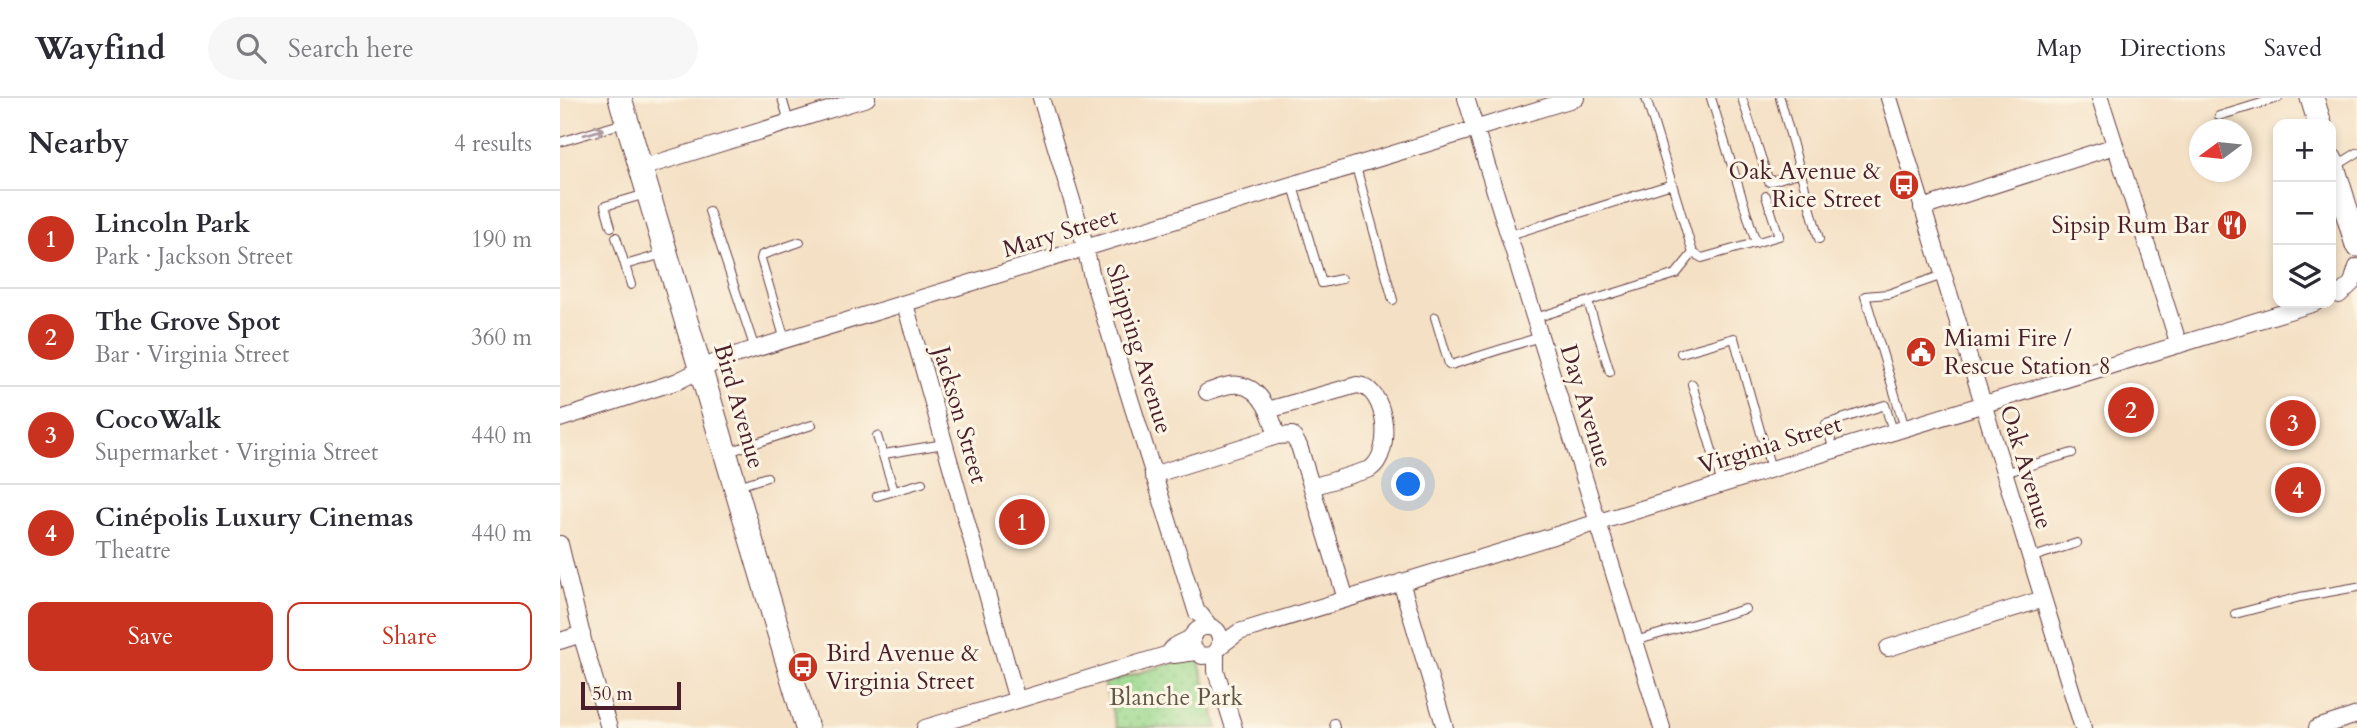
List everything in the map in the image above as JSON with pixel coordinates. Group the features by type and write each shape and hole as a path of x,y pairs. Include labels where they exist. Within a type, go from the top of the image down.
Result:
{"street":[{"name":"Bird Avenue","path":"620,98 807,728"},
{"path":"641,168 867,98"},
{"name":"Shipping Avenue","path":"1041,98 1092,277 1197,613 1194,616 1206,642"},
{"name":"Day Avenue","path":"1466,98 1662,728"},
{"name":"Mary Street","path":"560,419 678,381 722,359 1576,98"},
{"name":"Oak Avenue","path":"1889,98 2083,728"},
{"path":"2100,98 2179,345"},
{"path":"2312,98 2318,119"},
{"path":"1922,208 2115,146"},
{"path":"2336,176 2357,245"},
{"path":"2336,296 2352,283 2357,267"},
{"path":"2336,297 2357,297"},
{"name":"Jackson Street","path":"905,304 1017,700"},
{"name":"Virginia Street","path":"1206,642 1235,630 1239,632 2299,308"},
{"path":"1268,410 1357,384 1367,387 1377,402 1385,427 1380,458 1370,469 1312,487"},
{"path":"1207,392 1233,385 1245,386 1261,399 1277,436"},
{"path":"1153,475 1289,434 1296,439 1346,599"},
{"path":"560,544 609,728"},
{"path":"1401,582 1445,728"},
{"path":"1888,648 2043,599"},
{"path":"560,641 582,634"},
{"path":"925,728 1169,654 1171,648 1206,642 1212,671 1216,671 1234,728"},
{"path":"2316,728 2357,715"}],"lane":[{"path":"782,98 789,122"},
{"path":"1646,98 1693,253 1702,258 1779,236 1766,196"},
{"path":"1711,98 1756,243"},
{"path":"1742,98 1769,182 1801,172"},
{"path":"1780,98 1819,239"},
{"path":"2219,116 2278,98"},
{"path":"560,142 627,122"},
{"path":"2336,161 2357,153"},
{"path":"1356,167 1393,300"},
{"path":"1510,235 1672,184"},
{"path":"1293,186 1322,283 1341,279"},
{"path":"611,227 605,206 648,193"},
{"path":"709,211 755,349"},
{"path":"616,237 631,285"},
{"path":"785,340 761,259 762,255 800,242"},
{"path":"625,265 666,253"},
{"path":"1535,318 1676,274 1693,253"},
{"path":"1899,430 1865,296 1888,294 1943,275"},
{"path":"1588,302 1610,372"},
{"path":"1435,317 1451,365 1540,337"},
{"path":"1681,354 1734,338 1771,469"},
{"path":"1692,384 1722,484"},
{"path":"1834,450 1826,424 1885,405 1899,430"},
{"path":"726,453 812,425"},
{"path":"877,436 894,491"},
{"path":"884,454 944,444"},
{"path":"2004,473 2072,453"},
{"path":"736,487 768,477"},
{"path":"877,496 922,483"},
{"path":"2030,558 2077,543"},
{"path":"2235,614 2300,597 2357,587"},
{"path":"1635,641 1745,609"}],"green space":[{"name":"Blanche Park","path":"1197,656 1218,728 1117,728 1104,683"}],"place":[{"name":"Oak Avenue & Rice Street","path":"1904,185"},
{"name":"Sipsip Rum Bar","path":"2232,225"},
{"name":"Miami Fire / Rescue Station 8","path":"1921,352"},
{"name":"The Grove Spot","path":"2131,410"},
{"name":"CocoWalk","path":"2293,423"},
{"name":"Cinépolis Luxury Cinemas","path":"2298,490"},
{"name":"Lincoln Park","path":"1022,522"},
{"name":"Bird Avenue & Virginia Street","path":"803,667"}]}
